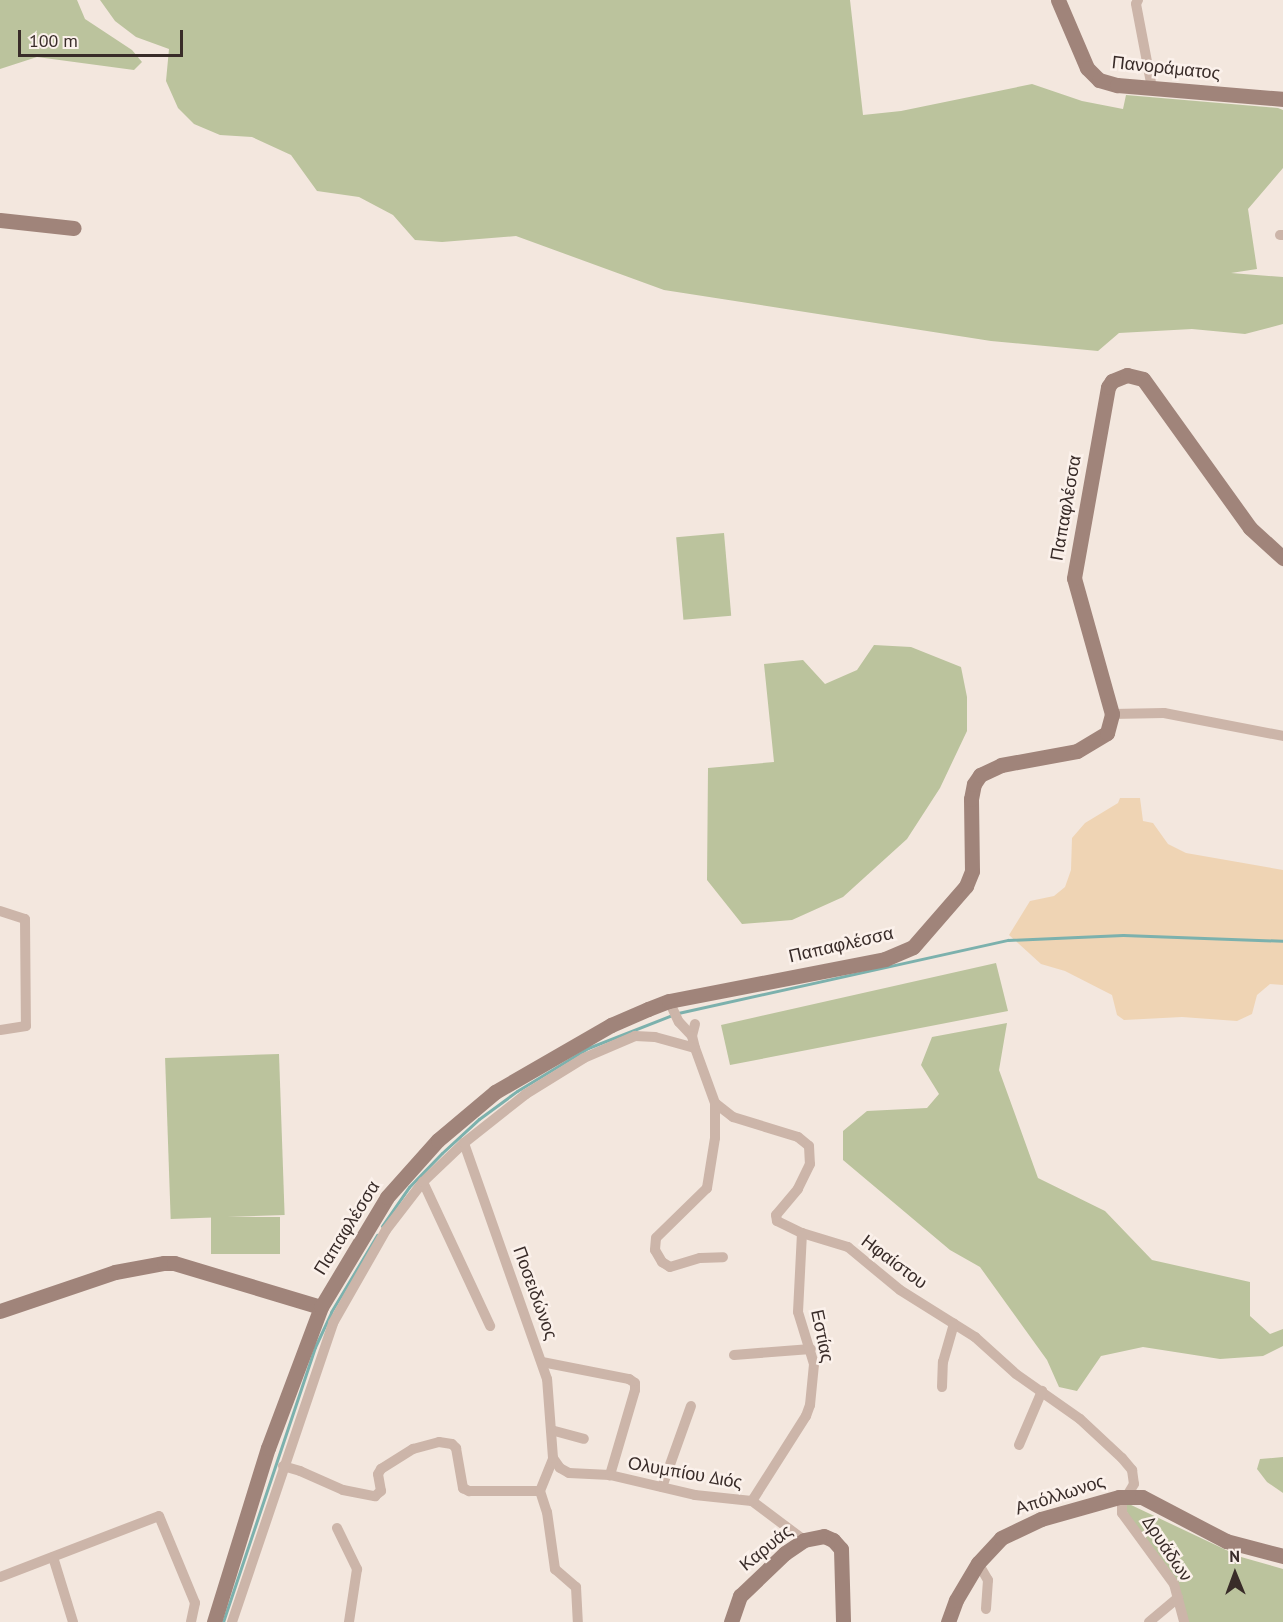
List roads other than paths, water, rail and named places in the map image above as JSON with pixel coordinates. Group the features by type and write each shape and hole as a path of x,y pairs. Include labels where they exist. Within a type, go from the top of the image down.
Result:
{"street":[{"name":"Πανοράματος","path":"1058,0 1091,73 1105,82 1283,99"},
{"path":"1138,0 1136,4 1152,88"},
{"path":"0,220 74,228"},
{"name":"Παπαφλέσσα","path":"213,1622 268,1448 321,1306 387,1197 438,1140 495,1092 611,1025 671,1005 885,959 914,947 966,886 972,871 971,799 974,784 980,775 1000,765 1085,748 1107,733 1112,714 1074,578 1108,387 1112,381 1127,375 1143,378 1250,528 1283,558"},
{"path":"1112,714 1164,713 1283,736"},
{"path":"0,911 25,919 26,1014 26,1026 0,1030"},
{"path":"671,1005 679,1022 692,1036"},
{"path":"695,1024 692,1036 695,1048 716,1104 715,1138 707,1188 657,1238 655,1250 662,1262 670,1267 700,1258 723,1257"},
{"path":"232,1622 333,1323 386,1230 423,1182 464,1143 526,1094 584,1058 635,1036 655,1036 695,1048"},
{"name":"Ηφαίστου","path":"716,1104 733,1117 798,1137 809,1146 810,1164 802,1181 776,1215 777,1221 802,1233 848,1247 900,1290 975,1337 1016,1374 1042,1390 1080,1419 1130,1467 1134,1488 1126,1497"},
{"name":"Ποσειδώνος","path":"464,1143 547,1379 553,1458"},
{"path":"423,1182 490,1326"},
{"name":"Εστίας","path":"752,1501 806,1416 810,1405 814,1364 798,1312 802,1233"},
{"path":"0,1311 115,1272 164,1263 174,1263 321,1306"},
{"path":"942,1387 943,1362 954,1324"},
{"path":"734,1355 811,1349"},
{"path":"542,1362 629,1379 635,1383 635,1390 610,1475"},
{"path":"1019,1445 1042,1390"},
{"path":"662,1487 690,1406"},
{"path":"551,1430 584,1439"},
{"path":"283,1466 343,1490 375,1496 381,1491 378,1475 381,1469 413,1449 439,1442 452,1444 456,1448 463,1488 469,1491 540,1491"},
{"path":"553,1458 540,1491 547,1512 555,1569 576,1587 578,1622"},
{"name":"Ολυμπίου Διός","path":"553,1458 560,1468 569,1473 610,1475 695,1495 752,1501 804,1540"},
{"path":"1126,1497 1142,1497 1226,1540 1283,1556"},
{"name":"Απόλλωνος","path":"948,1622 956,1600 978,1563 997,1541 1023,1526 1111,1499 1126,1497"},
{"name":"Δρυάδων","path":"1126,1497 1122,1513 1168,1574 1179,1598 1184,1622"},
{"path":"0,1577 159,1516 195,1603 191,1622"},
{"path":"337,1528 357,1569 349,1622"},
{"name":"Καρυάς","path":"731,1622 740,1596 785,1553 804,1540 824,1536 841,1549 843,1622"},
{"path":"53,1557 73,1622"},
{"path":"978,1563 988,1580 986,1610"},
{"path":"1149,1622 1179,1598"}],"waterway":[{"path":"678,1013 1008,940 1123,935 1283,941"},
{"path":"382,1226 409,1187 442,1153 479,1119 517,1091 588,1048 672,1015"},
{"path":"223,1622 315,1347 331,1312 377,1235"}]}
